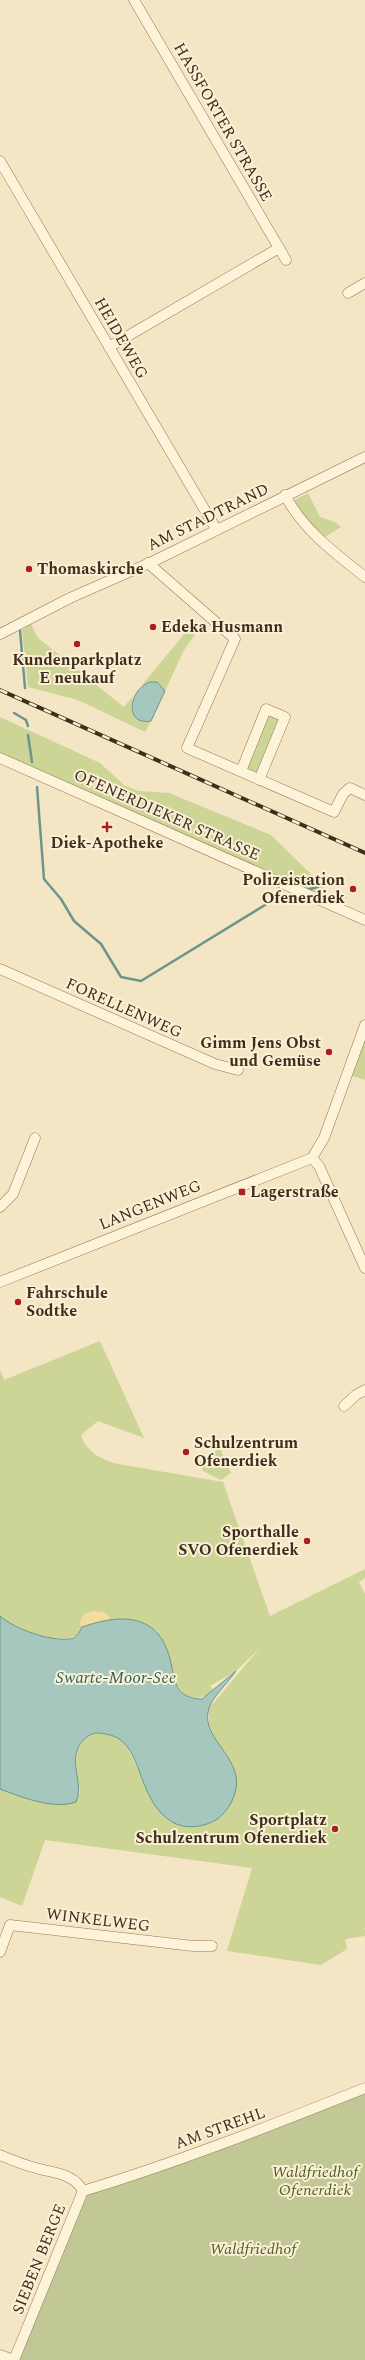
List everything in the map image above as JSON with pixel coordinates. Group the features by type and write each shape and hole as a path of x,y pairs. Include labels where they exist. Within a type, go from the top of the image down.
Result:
{"street":[{"name":"HASSFORTER STRASSE","path":"134,0 286,260"},
{"name":"HEIDEWEG","path":"0,161 216,530"},
{"path":"109,347 279,248"},
{"path":"348,293 365,283"},
{"name":"AM STADTRAND","path":"0,634 70,598 148,563 365,457"},
{"path":"285,495 304,525 335,554 365,577"},
{"path":"148,563 235,638 187,748 334,812 343,794 350,788 365,795"},
{"path":"241,771 266,709 285,717 259,780"},
{"name":"OFENERDIEKER STRASSE","path":"0,758 365,920"},
{"name":"FORELLENWEG","path":"0,969 215,1064 238,1070"},
{"path":"365,1025 324,1138 312,1158 319,1166 365,1268"},
{"path":"0,1207 13,1194 35,1138"},
{"name":"LANGENWEG","path":"0,1282 312,1158"},
{"path":"344,1406 356,1395 365,1390"},
{"name":"WINKELWEG","path":"0,1952 10,1925 179,1944 212,1946"},
{"name":"AM STREHL","path":"83,2191 124,2178 266,2127 365,2088"},
{"path":"0,2155 36,2169 60,2174 75,2180 83,2191"},
{"name":"SIEBEN BERGE","path":"13,2360 83,2191"},
{"path":"0,2355 13,2360"}],"green space":[{"path":"308,493 320,517 335,522 341,527 323,538 312,528 295,502 295,500"},
{"path":"195,621 201,626 184,650 165,691 161,686 142,685"},
{"path":"31,624 38,638 124,707 133,696 131,707 146,722 151,721 145,732 78,700 28,687 22,630"},
{"path":"266,709 285,717 259,780 241,771"},
{"path":"0,717 100,763 124,785 138,791 169,793 271,835 318,881 332,900 0,758"},
{"path":"365,1025 365,1080 347,1074"},
{"path":"100,1341 144,1438 98,1421 81,1435 83,1441 91,1451 101,1458 118,1464 223,1482 270,1616 365,1569 365,1578 359,1582 365,1594 365,1928 362,1930 365,1929 365,1936 345,1939 347,1949 321,1965 227,1951 252,1868 45,1840 22,1906 0,1897 0,1789 16,1795 80,1794 77,1767 78,1751 85,1740 96,1734 109,1734 121,1740 129,1750 138,1770 228,1756 216,1740 209,1724 209,1708 260,1648 236,1671 210,1686 215,1691 195,1698 182,1692 178,1686 170,1659 78,1635 70,1638 49,1637 26,1631 0,1616 0,1370 4,1380"},
{"path":"220,1448 231,1473 221,1480 203,1471 200,1462"},
{"name":"Waldfriedhof","path":"365,2088 365,2360 14,2360 83,2191"}],"sand":[{"path":"92,1611 104,1612 110,1617 109,1619 82,1627 79,1624 83,1615"}],"water":[{"path":"150,682 157,682 165,691 151,721 142,721 136,718 133,713 132,706 137,692"},
{"name":"Swarte-Moor-See","path":"0,1616 23,1630 42,1636 61,1639 74,1638 82,1627 96,1623 123,1619 136,1620 157,1632 170,1659 175,1680 180,1691 193,1698 202,1699 236,1671 217,1695 209,1708 208,1720 211,1731 231,1763 236,1775 236,1788 231,1803 223,1814 212,1822 198,1826 188,1827 174,1823 163,1815 154,1804 133,1756 127,1746 117,1738 99,1733 92,1734 86,1738 78,1748 75,1761 79,1789 76,1802 67,1804 48,1804 27,1799 0,1789"}],"waterway":[{"path":"20,630 25,688"},
{"path":"14,713 26,720 28,726"},
{"path":"28,735 32,762"},
{"path":"37,787 44,879 61,899 74,921 101,944 121,977 141,981 273,900"},
{"path":"306,890 318,887"}],"railway":[{"path":"0,690 365,853"}],"place":[{"name":"Thomaskirche","path":"29,569"},
{"name":"Edeka Husmann","path":"153,627"},
{"name":"Kundenparkplatz E neukauf","path":"77,644"},
{"name":"Diek-Apotheke","path":"107,827"},
{"name":"Polizeistation Ofenerdiek","path":"353,889"},
{"name":"Gimm Jens Obst und Gemüse","path":"329,1052"},
{"name":"Lagerstraße","path":"242,1192"},
{"name":"Fahrschule Sodtke","path":"18,1302"},
{"name":"Schulzentrum Ofenerdiek","path":"186,1452"},
{"name":"Sporthalle SVO Ofenerdiek","path":"307,1541"},
{"name":"Sportplatz Schulzentrum Ofenerdiek","path":"335,1829"}],"park label":[{"name":"Waldfriedhof Ofenerdiek","path":"315,2181"}]}
